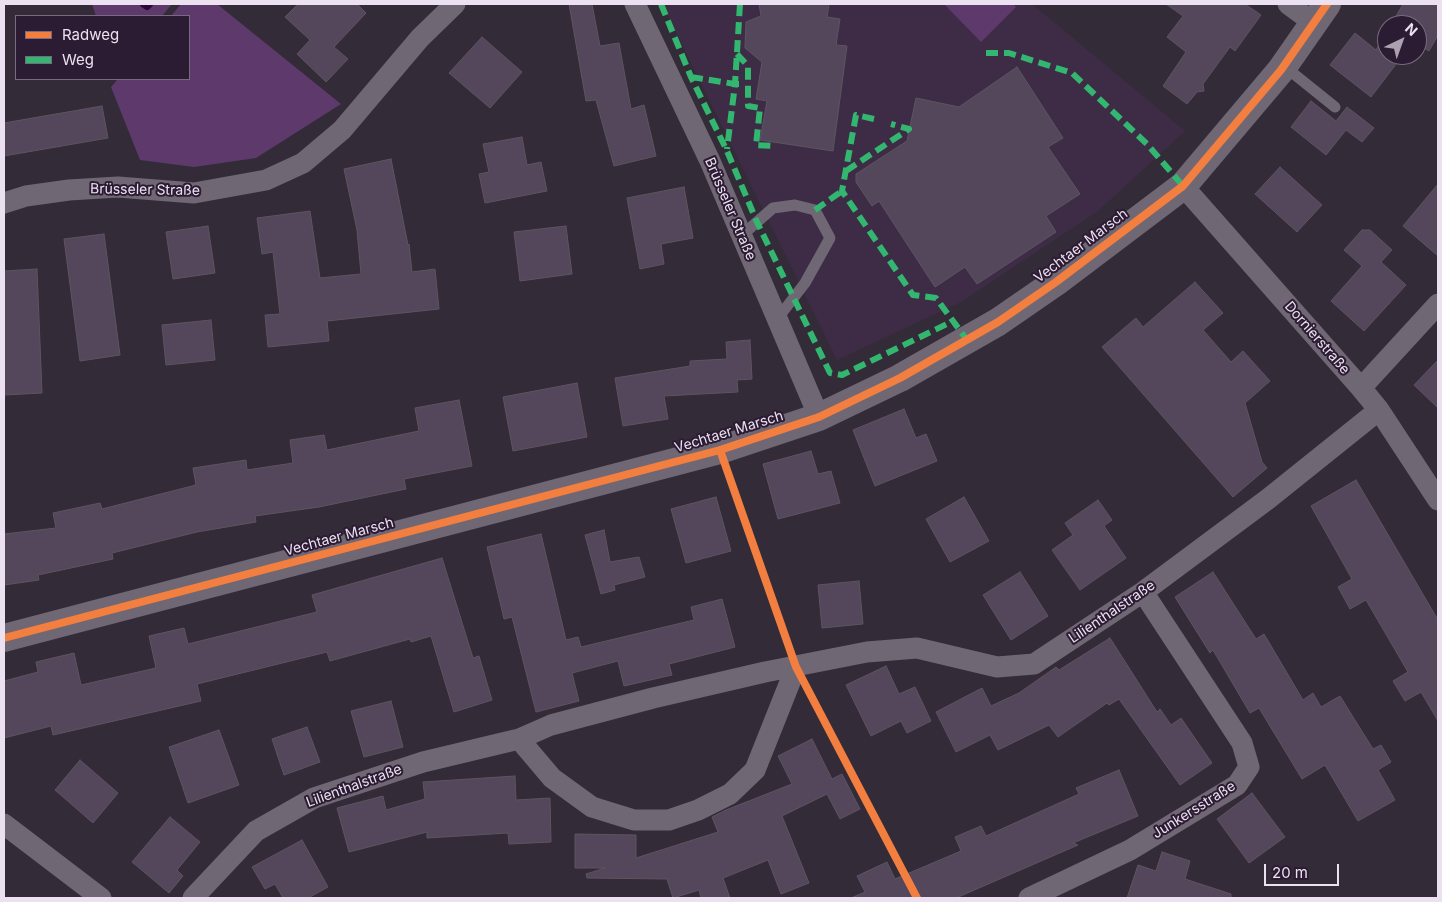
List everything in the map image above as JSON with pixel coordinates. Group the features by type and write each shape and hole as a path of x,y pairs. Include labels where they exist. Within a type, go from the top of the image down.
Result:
{"street":[{"name":"Brüsseler Straße","path":"4,203 26,196 70,190 118,187 194,193 266,180 303,163 342,130 420,38 455,4"},
{"name":"Brüsseler Straße","path":"635,4 710,161 819,417"},
{"path":"1288,4 1321,14"},
{"name":"Vechtaer Marsch","path":"4,638 720,450 819,417 900,378 998,322 1056,282 1183,186 1284,66 1321,14"},
{"name":"Dornierstraße","path":"1183,186 1379,410 1438,500"},
{"path":"1361,388 1438,304"},
{"name":"Lilienthalstraße","path":"193,898 256,831 314,798 423,762 518,739 550,725 653,698 765,672 867,652 917,648 997,667 1034,664 1143,592 1268,499 1379,410"},
{"name":"Junkersstraße","path":"1029,898 1130,850 1237,785 1250,767 1242,743 1143,592"},
{"path":"518,739 552,778 592,807 634,820 669,820 698,810 730,794 755,770 796,667"},
{"path":"4,824 101,898"}],"lane":[{"path":"1284,66 1335,106"},
{"path":"741,236 774,208 795,205 815,210 830,238 805,283 778,318"}],"shaded area":[{"path":"92,4 172,4 163,15 96,15"},
{"path":"181,4 217,4 341,104 256,158 194,167 140,160 111,87 117,80 190,80 190,15 172,15"},
{"path":"662,4 1032,4 1185,131 1098,211 961,302 837,360"},
{"path":"944,4 1013,4 1016,7 981,42"}],"building":[{"path":"298,4 357,4 366,13 334,47 348,59 326,82 297,54 310,40 285,17"},
{"path":"569,4 592,4 600,46 619,43 631,109 644,105 656,156 614,166 596,100 586,101"},
{"path":"759,4 829,4 827,17 840,19 836,45 847,46 833,151 760,140 767,101 756,99 762,62 745,48 746,22 761,16"},
{"path":"1166,4 1245,4 1261,15 1235,51 1230,47 1203,84 1204,91 1197,92 1187,104 1163,86 1186,52 1167,37 1183,16"},
{"path":"1403,4 1438,4 1438,35 1429,51 1427,50 1427,15 1397,15"},
{"path":"1355,33 1376,50 1377,48 1377,65 1395,65 1371,97 1330,65"},
{"path":"482,37 522,72 490,108 449,73"},
{"path":"1017,67 1063,138 1048,147 1080,194 1046,216 1056,232 977,284 965,267 935,287 879,201 872,206 856,182 856,174 907,141 916,98 959,107"},
{"path":"1311,101 1336,121 1347,107 1374,128 1362,142 1346,130 1326,155 1291,127"},
{"path":"102,106 108,138 4,156 4,123"},
{"path":"522,137 527,165 541,162 547,191 485,203 479,174 489,172 483,144"},
{"path":"391,159 409,244 412,272 435,269 439,309 327,321 329,341 268,347 265,315 280,314 273,252 262,254 257,218 310,211 320,278 361,274 357,230 344,169"},
{"path":"1280,167 1322,205 1297,232 1255,194"},
{"path":"1438,184 1438,256 1403,226"},
{"path":"684,187 693,238 661,244 664,264 640,269 627,198"},
{"path":"208,226 215,273 173,279 166,232"},
{"path":"566,226 572,274 520,281 514,232"},
{"path":"1362,230 1370,230 1392,250 1381,262 1406,285 1364,331 1331,301 1362,266 1344,250"},
{"path":"104,234 120,355 80,361 64,239"},
{"path":"37,269 42,393 4,395 4,271"},
{"path":"1195,282 1223,313 1203,330 1231,362 1243,351 1270,381 1245,403 1262,462 1267,468 1233,497 1102,347 1136,318 1143,327"},
{"path":"211,320 215,360 166,365 162,325"},
{"path":"750,340 752,379 737,380 738,392 664,396 668,419 623,426 615,378 690,366 690,361 727,359 726,342"},
{"path":"1438,360 1438,408 1414,385"},
{"path":"577,383 587,437 513,451 503,397"},
{"path":"459,400 472,466 404,479 406,489 319,507 255,516 256,522 197,532 112,553 113,559 38,575 39,580 4,585 4,534 56,528 53,513 100,503 102,509 196,485 193,468 246,460 247,470 293,463 290,440 324,435 327,450 419,431 415,408"},
{"path":"904,409 916,438 926,434 937,461 875,486 853,430"},
{"path":"811,451 818,474 831,471 840,503 778,519 763,464"},
{"path":"1356,480 1438,620 1438,721 1421,692 1405,701 1393,681 1408,672 1366,600 1350,609 1338,587 1352,579 1311,506"},
{"path":"716,497 731,551 686,563 671,509"},
{"path":"964,497 989,541 950,562 926,519"},
{"path":"1098,500 1112,520 1104,526 1126,558 1080,590 1052,550 1073,535 1065,523"},
{"path":"604,530 610,562 639,557 645,577 614,585 615,590 601,594 585,535"},
{"path":"541,534 566,640 578,637 581,647 694,620 691,607 722,599 735,647 669,664 672,675 624,686 618,661 572,673 579,701 536,712 512,617 504,619 487,547"},
{"path":"442,558 473,658 479,656 492,700 454,712 431,636 411,642 410,639 330,661 327,652 197,684 201,701 53,735 51,726 4,738 4,681 38,672 36,662 74,653 81,685 156,668 149,636 184,628 188,644 317,612 312,595"},
{"path":"1020,572 1048,616 1011,640 983,595"},
{"path":"1213,572 1256,639 1264,634 1303,700 1313,693 1321,707 1340,696 1373,749 1381,745 1391,762 1378,770 1395,800 1358,821 1325,765 1302,779 1259,708 1250,713 1213,650 1210,653 1175,597"},
{"path":"859,581 863,624 822,628 818,585"},
{"path":"1110,638 1157,712 1160,709 1171,725 1181,718 1212,763 1180,785 1119,699 1109,705 1107,703 1058,737 1049,725 998,750 990,735 956,752 936,712 982,688 991,706 1019,693 1056,667 1059,670"},
{"path":"886,666 899,694 915,687 931,721 907,733 901,721 871,736 846,685"},
{"path":"391,701 403,747 364,757 351,711"},
{"path":"307,727 320,762 284,775 272,739"},
{"path":"219,730 239,785 188,803 169,747"},
{"path":"812,739 832,779 842,774 860,809 840,819 827,794 782,816 809,883 781,894 768,860 723,878 730,898 701,898 699,890 673,898 667,879 587,878 586,874 605,868 575,868 575,834 636,835 636,858 718,832 712,817 792,784 778,756"},
{"path":"80,760 118,793 93,823 55,790"},
{"path":"1119,770 1138,816 1073,843 1078,845 956,898 851,898 865,892 857,876 887,862 895,879 961,851 955,837 981,826 986,836 1079,794 1076,788"},
{"path":"515,776 516,800 550,798 551,842 509,844 508,833 427,838 427,832 349,852 337,808 383,796 386,810 425,799 423,782"},
{"path":"1252,793 1285,837 1249,863 1217,819"},
{"path":"170,817 200,842 177,870 183,876 169,893 132,862"},
{"path":"302,840 328,887 308,898 283,898 275,884 265,889 252,867"},
{"path":"1162,852 1190,861 1185,879 1231,894 1231,898 1127,898 1138,865 1156,871"}],"waterway":[{"path":"144,4 147,6 149,4"}],"marked path":[{"path":"661,4 691,77 727,151 757,222 830,373 842,375 953,321"},
{"path":"739,84 735,84 740,4"},
{"path":"986,53 1009,53 1072,73 1147,144 1183,186"},
{"path":"737,54 748,66 748,106 760,108 756,145 773,146"},
{"path":"691,77 735,84 727,149"},
{"path":"874,119 856,115 842,191 913,295 936,298 967,340"},
{"path":"846,171 909,129 891,124"},
{"path":"815,210 842,191"}],"cycle path":[{"path":"4,638 720,450 819,417 900,378 998,322 1056,282 1183,186 1281,70 1327,4"},
{"path":"720,450 796,667 917,898"}]}
